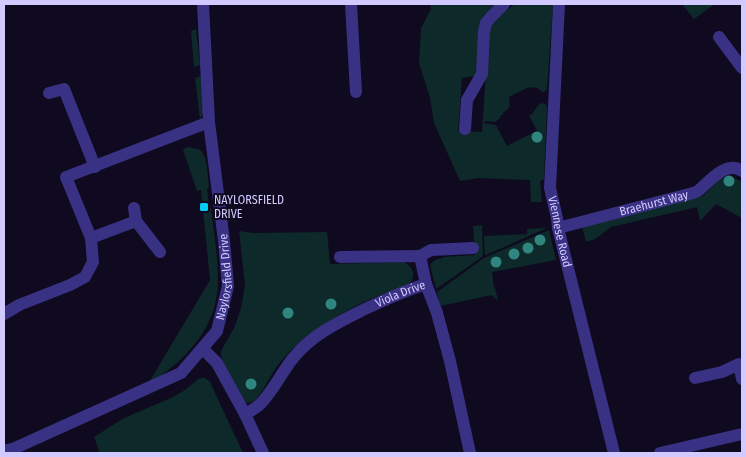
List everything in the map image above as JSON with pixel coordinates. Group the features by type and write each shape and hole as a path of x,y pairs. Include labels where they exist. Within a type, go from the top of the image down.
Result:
{"street":[{"name":"Naylorsfield Drive","path":"4,452 181,373 218,331 228,286 209,122 203,4"},
{"path":"351,4 356,92"},
{"path":"465,129 467,100 482,74 486,23 504,4"},
{"name":"Viennese Road","path":"559,4 550,188 558,228 614,453"},
{"path":"719,37 742,68"},
{"path":"49,93 63,83 96,167"},
{"path":"4,314 19,305 70,285 85,277 93,262 91,238 66,177 209,122"},
{"name":"Braehurst Way","path":"558,228 693,193 725,169 741,168"},
{"path":"134,208 136,222 160,252"},
{"path":"91,238 136,222"},
{"path":"340,257 420,256 431,250 473,248"},
{"path":"420,256 426,284"},
{"name":"Viola Drive","path":"245,414 258,406 266,397 294,356 311,339 333,325 392,296 426,284 437,313 450,361 470,453"},
{"path":"203,348 217,364 245,414 263,453"},
{"path":"696,378 722,372 741,363 742,379"},
{"path":"660,453 742,434"}],"green space":[{"path":"430,4 499,4 493,9 477,76 462,78 458,131 482,132 489,27 501,14 515,4 553,4 547,89 542,92 535,87 531,87 509,97 509,106 503,112 504,114 495,122 485,121 484,123 496,125 507,146 537,130 529,116 540,103 547,106 544,179 540,181 542,202 531,202 530,180 479,178 460,181 434,123 430,98 419,63 421,28 431,9"},
{"path":"682,4 715,4 694,19"},
{"path":"196,29 200,65 194,67 191,31"},
{"path":"201,76 203,113 200,120 195,78"},
{"path":"187,147 200,150 206,162 209,206 211,208 216,244 217,298 206,328 197,342 175,365 148,384 210,280 201,190 197,191 183,150"},
{"path":"731,176 742,182 742,218 716,204 700,221 697,207 611,227 595,239 586,242 582,227 703,196 720,179"},
{"path":"482,225 482,257 436,289 430,265 443,257 475,255 473,226"},
{"path":"547,228 485,255 484,236 527,234 527,229"},
{"path":"549,230 556,260 492,272 498,301 492,295 440,306 437,292 484,258"},
{"path":"239,231 253,233 327,232 330,264 404,262 411,268 413,277 408,285 357,305 310,334 283,358 257,398 253,402 244,403 221,357 221,351 235,326 241,308 245,285"},
{"path":"202,378 210,382 243,453 100,453 94,437 124,418 171,398"}],"place":[{"name":"NAYLORSFIELD DRIVE","path":"204,207"}]}
